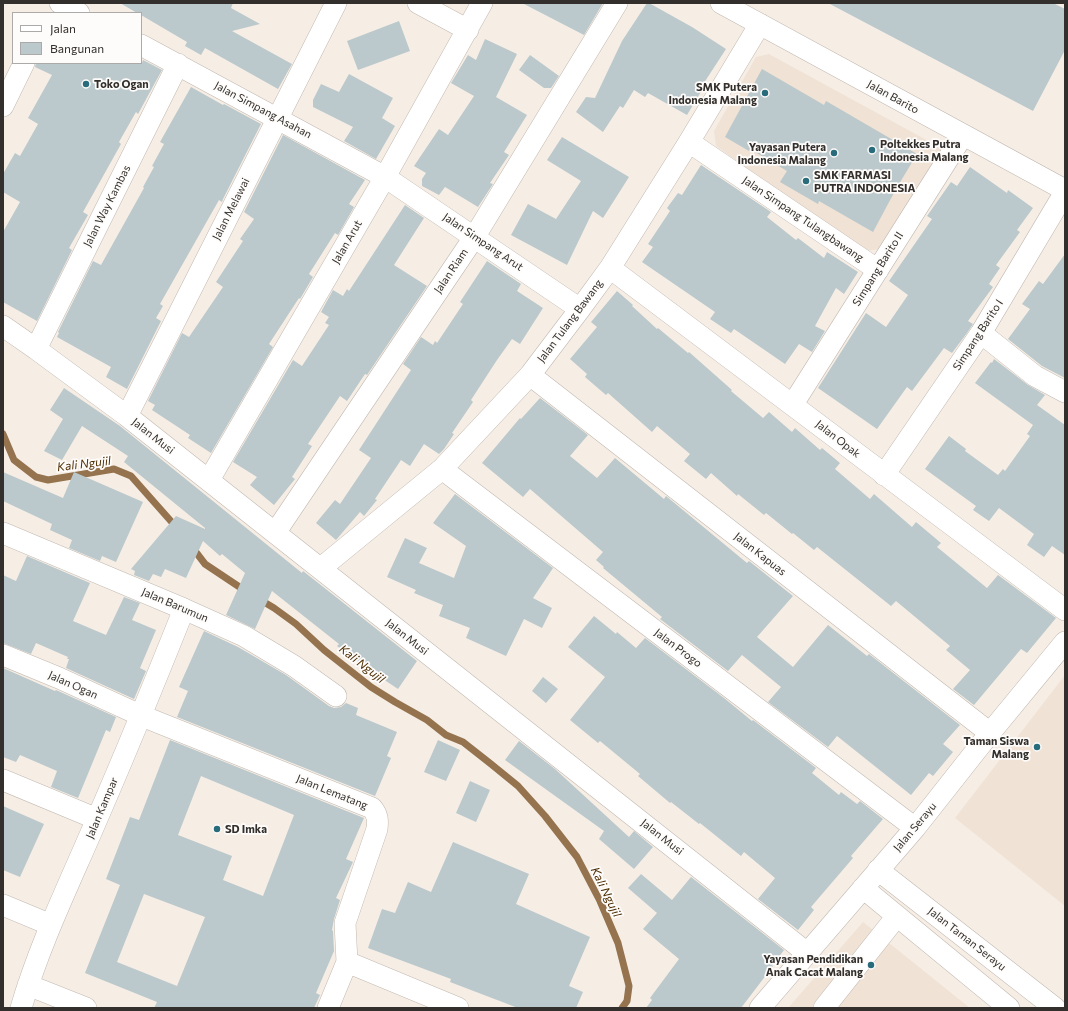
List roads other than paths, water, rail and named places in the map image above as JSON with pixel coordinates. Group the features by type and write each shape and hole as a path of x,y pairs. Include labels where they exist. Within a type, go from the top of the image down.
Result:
{"street":[{"path":"50,12 54,3"},
{"path":"60,3 77,12"},
{"name":"Jalan Melawai","path":"127,416 336,3"},
{"path":"418,3 468,30"},
{"name":"Jalan Arut","path":"209,480 385,177 482,3"},
{"name":"Jalan Riam","path":"276,533 475,236 617,3"},
{"name":"Jalan Barito","path":"721,3 1065,191"},
{"name":"Jalan Tulang Bawang","path":"321,568 442,469 530,375 610,268 690,142 760,24"},
{"name":"Jalan Simpang Asahan","path":"142,46 385,177"},
{"path":"3,106 24,64"},
{"name":"Jalan Way Kambas","path":"36,349 178,64"},
{"name":"Simpang Barito II","path":"793,404 963,135"},
{"name":"Jalan Simpang Tulangbawang","path":"690,142 878,270"},
{"name":"Jalan Simpang Arut","path":"385,177 475,236 580,309"},
{"name":"Simpang Barito I","path":"884,475 981,333 1065,191"},
{"name":"Jalan Opak","path":"610,268 793,404 884,475 1065,610"},
{"name":"Jalan Musi","path":"3,326 127,416 807,952"},
{"path":"981,333 1035,376 1065,392"},
{"name":"Jalan Kapuas","path":"530,375 990,733"},
{"name":"Jalan Progo","path":"442,469 915,828"},
{"name":"Jalan Barumun","path":"3,533 184,608 244,636 294,666 336,696"},
{"name":"Jalan Kampar","path":"21,1008 28,985 51,925 142,716 184,608"},
{"name":"Jalan Serayu","path":"760,1008 915,828 990,733 1065,642"},
{"name":"Jalan Ogan","path":"3,655 60,678 142,716"},
{"name":"Jalan Lematang","path":"142,716 372,808 376,812 378,820 377,829 345,924 347,962 328,1008"},
{"path":"3,780 98,819"},
{"name":"Jalan Taman Serayu","path":"878,870 1055,1008"},
{"path":"863,888 1009,1008"},
{"path":"3,906 51,925"},
{"path":"824,1008 897,916"},
{"path":"347,962 458,1008"},
{"path":"28,985 86,1008"}],"waterway":[{"name":"Kali Ngujil","path":"3,434 14,460 36,477 48,480 114,469 131,476 177,528"},
{"name":"Kali Ngujil","path":"192,547 205,564 247,592"},
{"name":"Kali Ngujil","path":"259,599 296,624 324,650 371,687 427,720 446,735 463,742 518,786 545,816 577,857 600,901 618,943 629,986 627,1001 622,1008"}],"place":[{"name":"Toko Ogan","path":"86,84"},
{"name":"SMK Putera Indonesia Malang","path":"765,93"},
{"name":"Poltekkes Putra Indonesia Malang","path":"872,150"},
{"name":"Yayasan Putera Indonesia Malang","path":"834,153"},
{"name":"SMK FARMASI PUTRA INDONESIA","path":"806,181"},
{"name":"Taman Siswa Malang","path":"1037,747"},
{"name":"SD Imka","path":"217,829"},
{"name":"Yayasan Pendidikan Anak Cacat Malang","path":"871,965"}]}
